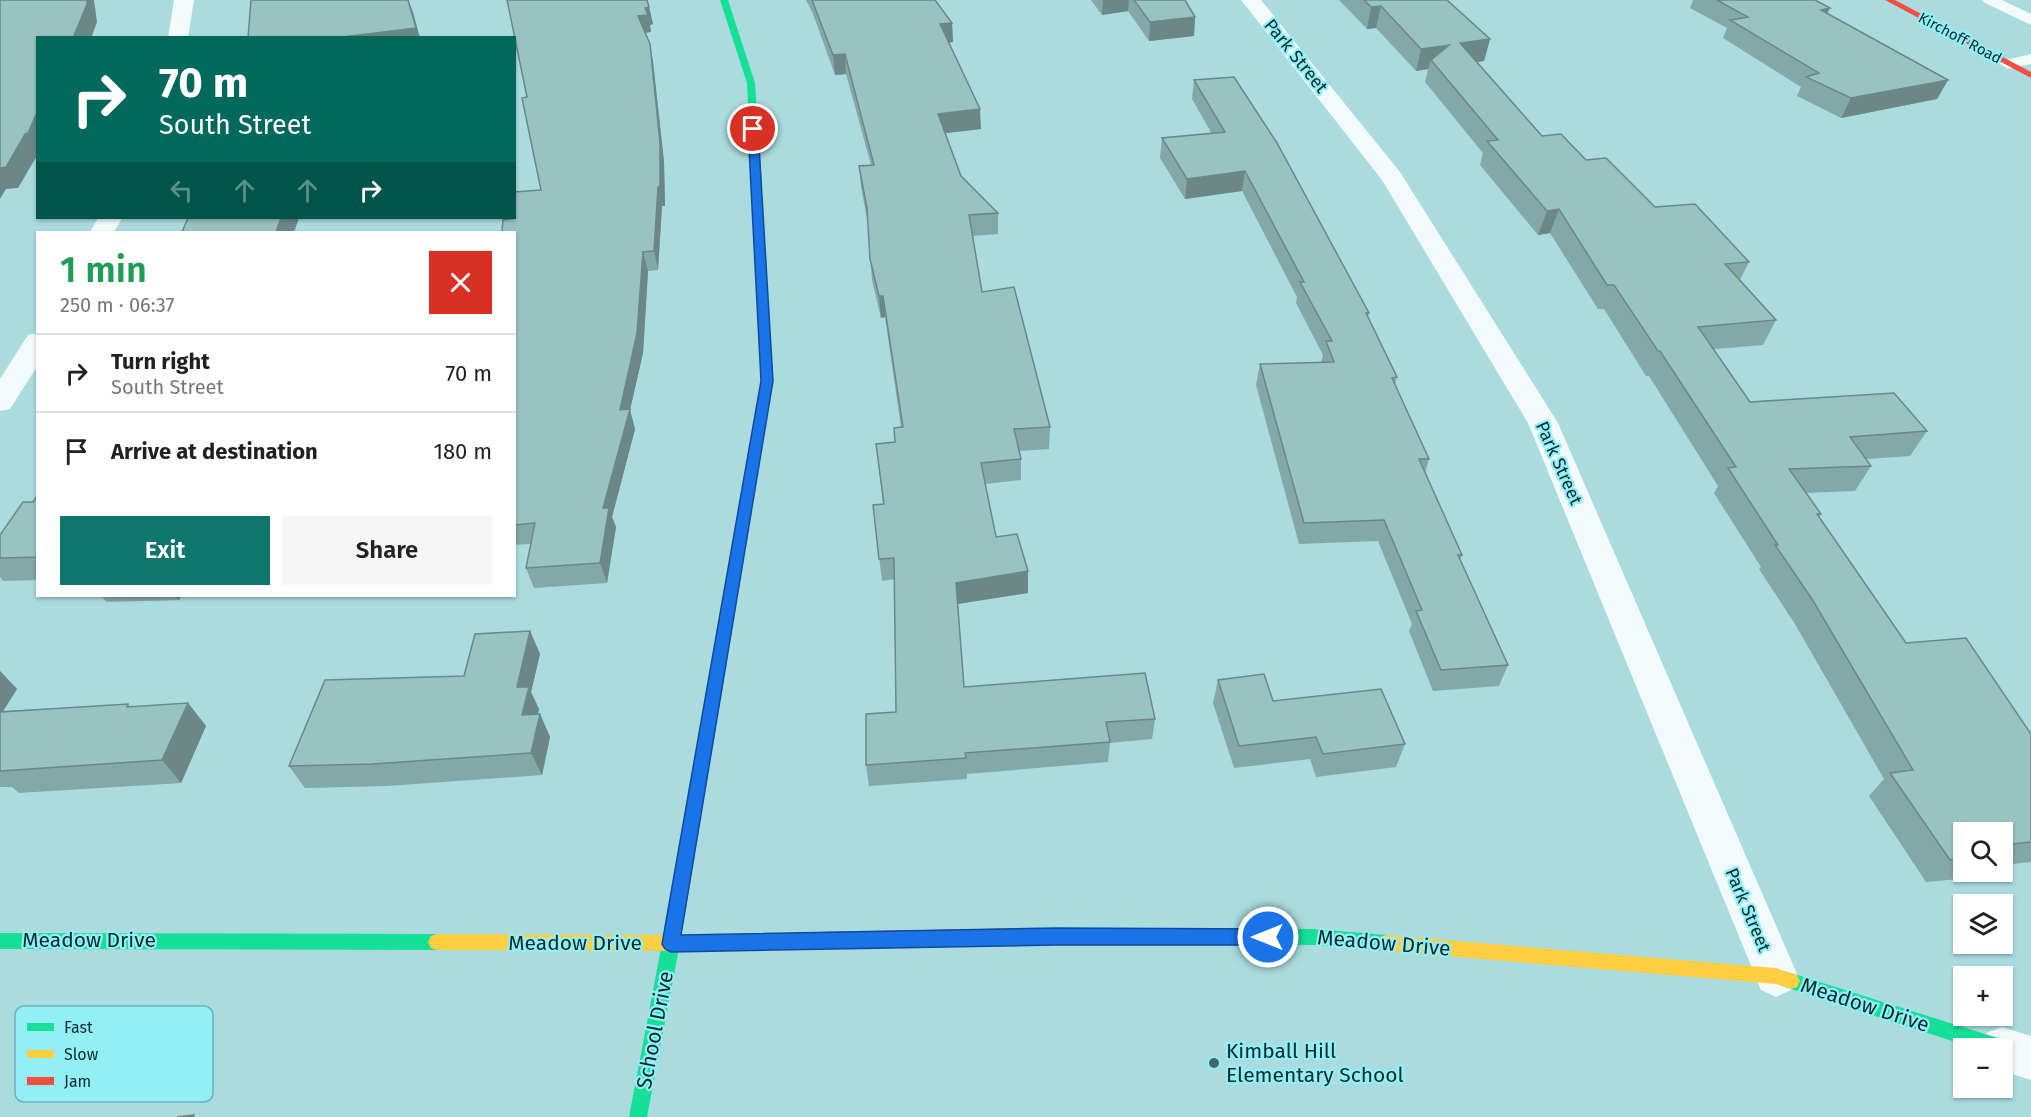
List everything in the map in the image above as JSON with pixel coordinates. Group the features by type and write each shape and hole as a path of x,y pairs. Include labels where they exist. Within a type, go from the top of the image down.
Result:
{"street":[{"path":"178,36 184,0"},
{"name":"School Drive","path":"638,1117 671,944 767,381 751,83 724,0"},
{"name":"Park Street","path":"1251,0 1392,177 1543,423 1776,976"},
{"name":"Kirchoff Road","path":"1889,0 2031,75"},
{"path":"0,402 36,344"},
{"name":"Meadow Drive","path":"0,941 671,944 1055,936 1315,937 1776,976 1968,1038"},
{"name":"Meadow Drive","path":"2013,1052 2031,1058"}],"lane":[{"path":"1990,0 2031,20"},
{"path":"2008,64 2031,59"}],"building":[{"path":"0,0 87,0 74,36 36,36 36,115 28,133 25,134 6,167 0,168"},
{"path":"251,0 408,0 416,28 351,36 248,36"},
{"path":"507,0 647,0 649,7 645,8 648,15 638,16 650,44 660,143 660,187 658,187 654,251 643,252 637,333 620,410 630,409 603,508 609,508 600,563 526,568 535,523 516,525 516,231 502,231 503,220 516,219 516,192 541,190 522,98 527,97"},
{"path":"812,0 935,0 952,23 940,24 980,109 938,114 961,176 998,213 969,215 982,292 1014,287 1050,427 1014,429 1021,459 981,463 996,537 1017,534 1028,571 956,583 964,687 1145,673 1155,719 1106,722 1110,742 965,753 966,758 866,765 866,714 896,712 894,558 879,559 873,505 884,504 876,444 895,442 894,428 903,427 883,296 879,296 870,259 867,208 859,166 874,165 845,54 833,55"},
{"path":"1134,0 1185,0 1195,17 1150,22"},
{"path":"1364,0 1447,0 1490,39 1460,43 1542,136 1561,134 1586,160 1606,158 1655,207 1695,204 1749,262 1725,264 1776,320 1698,327 1750,402 1894,393 1927,431 1850,437 1871,466 1789,469 1821,514 1817,514 1906,643 1966,638 2031,734 2031,842 2013,844 2013,822 1953,822 1953,860 1950,860 1890,773 1913,770 1812,599 1775,545 1778,545 1728,468 1736,467 1660,351 1614,285 1607,285 1559,209 1547,211 1487,141 1498,140 1431,60 1449,45 1421,49 1381,6 1371,7"},
{"path":"1717,0 1815,0 1830,8 1821,10 1948,80 1851,98 1806,77 1819,73 1730,20 1748,17"},
{"path":"1234,77 1277,143 1369,313 1366,313 1397,377 1392,378 1429,459 1419,459 1462,555 1458,555 1508,665 1441,670 1416,611 1422,610 1384,520 1304,523 1260,364 1334,362 1326,341 1332,341 1300,282 1304,282 1245,171 1187,179 1162,138 1225,132 1194,80"},
{"path":"188,219 281,219 276,231 182,231"},
{"path":"36,497 36,557 0,558 0,535 23,502 33,502"},
{"path":"530,631 517,687 529,687 522,715 540,714 531,753 372,764 289,766 325,680 464,676 475,634"},
{"path":"1264,674 1273,701 1381,689 1405,744 1323,754 1316,737 1239,746 1218,680"},
{"path":"188,703 162,760 0,771 0,712 128,704 127,707"}],"traffic: fast":[{"path":"724,0 751,83 757,186"},
{"path":"638,1117 671,943 733,581"},
{"path":"1031,936 1315,937 1386,943"},
{"path":"0,941 437,942"},
{"path":"1791,981 1970,1038"}],"traffic: slow":[{"path":"733,581 767,381 757,186"},
{"path":"437,942 671,943 820,940"},
{"path":"1386,943 1776,976 1791,981"}],"traffic: jam":[{"path":"1889,0 2031,75"},
{"path":"820,940 1031,936"}],"place":[{"name":"Kimball Hill Elementary School","path":"1214,1063"}],"route":[{"path":"753,129 767,381 671,944 1055,936 1268,937"}]}
